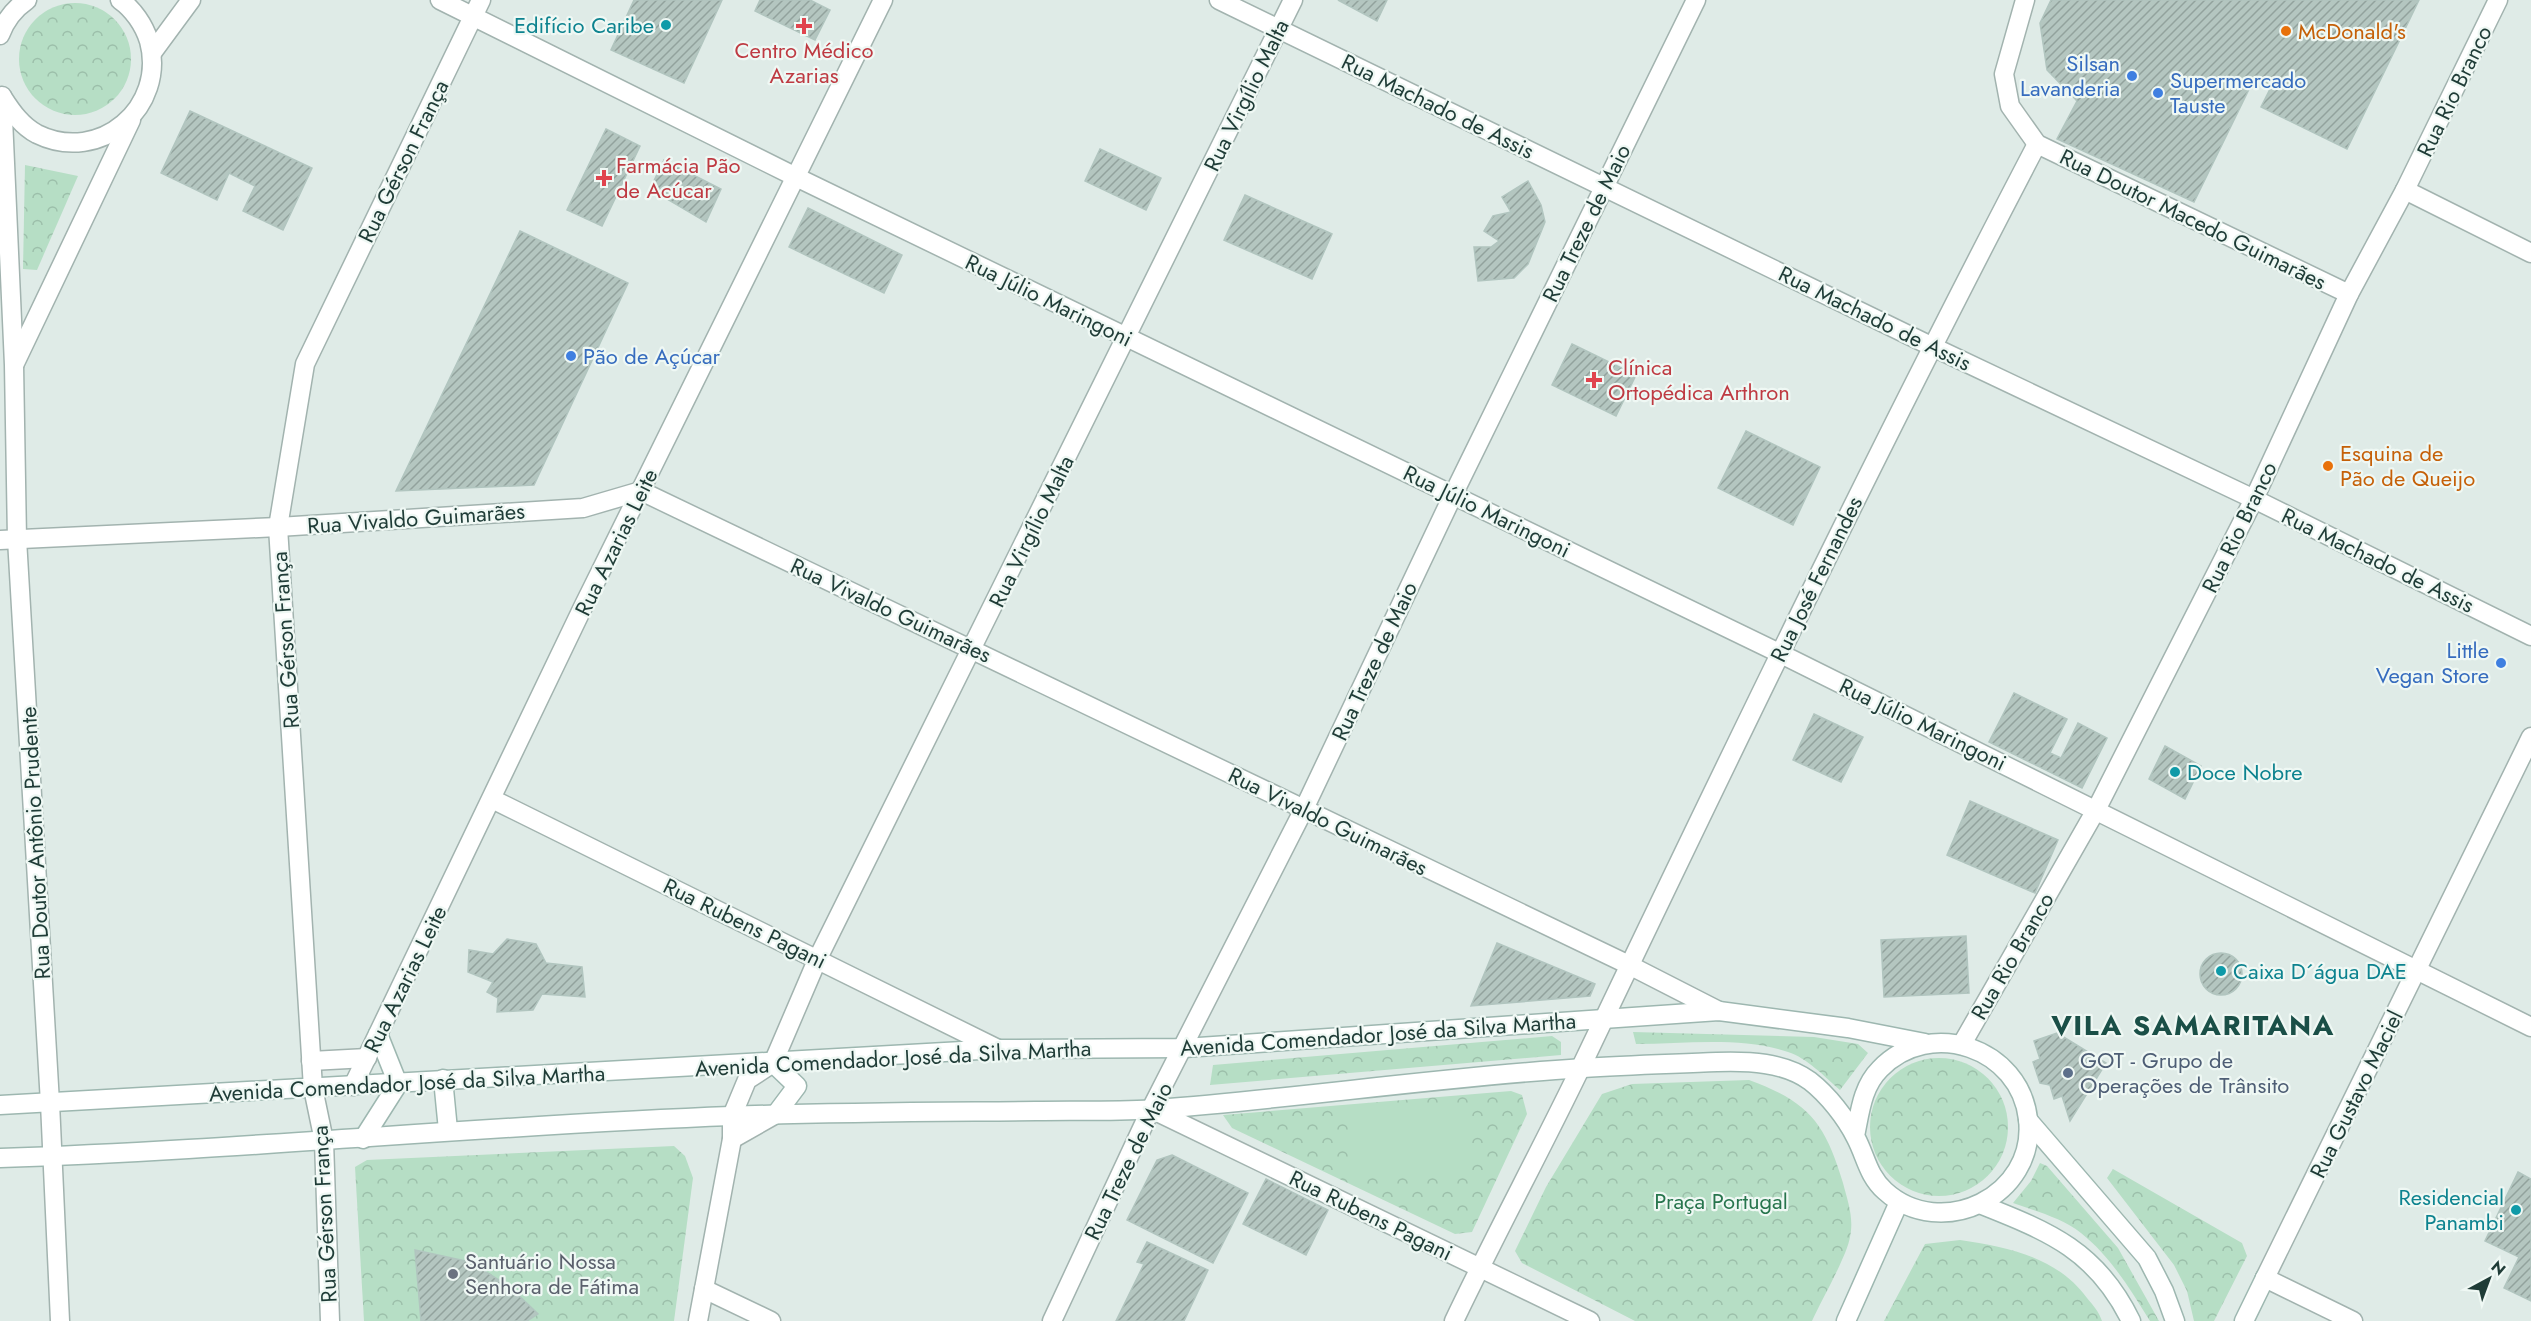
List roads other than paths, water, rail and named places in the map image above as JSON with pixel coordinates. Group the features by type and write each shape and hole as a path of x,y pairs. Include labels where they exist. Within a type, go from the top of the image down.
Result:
{"street":[{"path":"0,35 4,25 18,6 27,0"},
{"path":"120,0 138,18"},
{"path":"134,0 138,18 147,35 152,53"},
{"path":"152,53 191,0"},
{"name":"Rua Júlio Maringoni","path":"440,0 472,18 796,177 1779,652 2531,1027"},
{"name":"Rua Gérson França","path":"330,1321 324,1141 313,1088 278,527 304,364 481,0"},
{"name":"Rua Azarias Leite","path":"353,1086 641,491 883,0"},
{"name":"Rua Machado de Assis","path":"1219,0 1931,346 2254,499 2531,636"},
{"name":"Rua Virgílio Malta","path":"772,1063 818,958 1293,0"},
{"name":"Rua Treze de Maio","path":"1052,1321 1151,1109 1304,810 1453,495 1696,0"},
{"name":"Rua Rio Branco","path":"1962,1044 2096,810 2254,499 2349,294 2405,190 2498,0"},
{"path":"2019,2 2004,74 2010,106 2037,144"},
{"name":"Rua Doutor Antônio Prudente","path":"14,364 133,116 145,97 152,75 152,53"},
{"path":"1,93 16,118 37,134 62,142 88,141 104,135 133,116"},
{"name":"Rua Doutor Antônio Prudente","path":"1,93 14,364 8,539 50,1103 60,1321"},
{"name":"Rua Doutor Macedo Guimarães","path":"2037,144 2349,294"},
{"name":"Rua José Fernandes","path":"1580,1068 1779,652 1931,346 2037,144"},
{"path":"2405,190 2531,253"},
{"name":"Rua Vivaldo Guimarães","path":"8,539 278,527 583,508 641,491 972,648 1629,965 1719,1011"},
{"name":"Rua Gustavo Maciel","path":"2244,1321 2531,737"},
{"name":"Rua Rubens Pagani","path":"492,799 818,958 998,1049"},
{"name":"Avenida Comendador José da Silva Martha","path":"0,1105 998,1049 1184,1048 1719,1011 1848,1028 1927,1043"},
{"path":"363,1139 398,1084 378,1034"},
{"path":"0,1158 363,1139 448,1130 776,1114 1151,1109 1580,1068 1736,1061 1772,1064 1805,1077 1826,1095 1855,1136 1869,1172 1882,1189 1899,1202 1926,1212 1954,1213 1982,1205 2002,1190 2018,1170 2027,1146 2028,1120 2022,1094 2008,1072 1987,1054 1962,1044 1927,1043 1900,1053 1878,1071 1863,1095 1855,1136"},
{"path":"311,1061 367,1058"},
{"path":"698,1321 732,1139 732,1116 747,1080 772,1063 798,1086 776,1114 732,1139"},
{"path":"1454,1321 1580,1068"},
{"path":"442,1079 448,1130"},
{"name":"Rua Rubens Pagani","path":"1151,1109 1590,1321"},
{"path":"2028,1120 2147,1258 2164,1291 2175,1321"},
{"path":"1846,1321 1899,1202"},
{"path":"1982,1205 2036,1226 2084,1256 2117,1292 2131,1321"},
{"path":"2265,1278 2353,1321"},
{"path":"704,1289 771,1321"}],"place":[{"name":"Edifício Caribe","path":"666,25"},
{"name":"Centro Médico Azarias","path":"804,26"},
{"name":"McDonald's","path":"2286,31"},
{"name":"Silsan Lavanderia","path":"2132,76"},
{"name":"Supermercado Tauste","path":"2158,93"},
{"name":"Farmácia Pão de Acúcar","path":"604,178"},
{"name":"Pão de Açúcar","path":"571,356"},
{"name":"Clínica Ortopédica Arthron","path":"1594,380"},
{"name":"Esquina de Pão de Queijo","path":"2328,466"},
{"name":"Little Vegan Store","path":"2501,663"},
{"name":"Doce Nobre","path":"2175,772"},
{"name":"Caixa D´água DAE","path":"2221,971"},
{"name":"GOT - Grupo de Operações de Trânsito","path":"2068,1073"},
{"name":"Residencial Panambi","path":"2516,1210"},
{"name":"Santuário Nossa Senhora de Fátima","path":"453,1274"}],"district":[{"name":"VILA SAMARITANA","path":"2193,1025"}],"park label":[{"name":"Praça Portugal","path":"1721,1201"}]}
